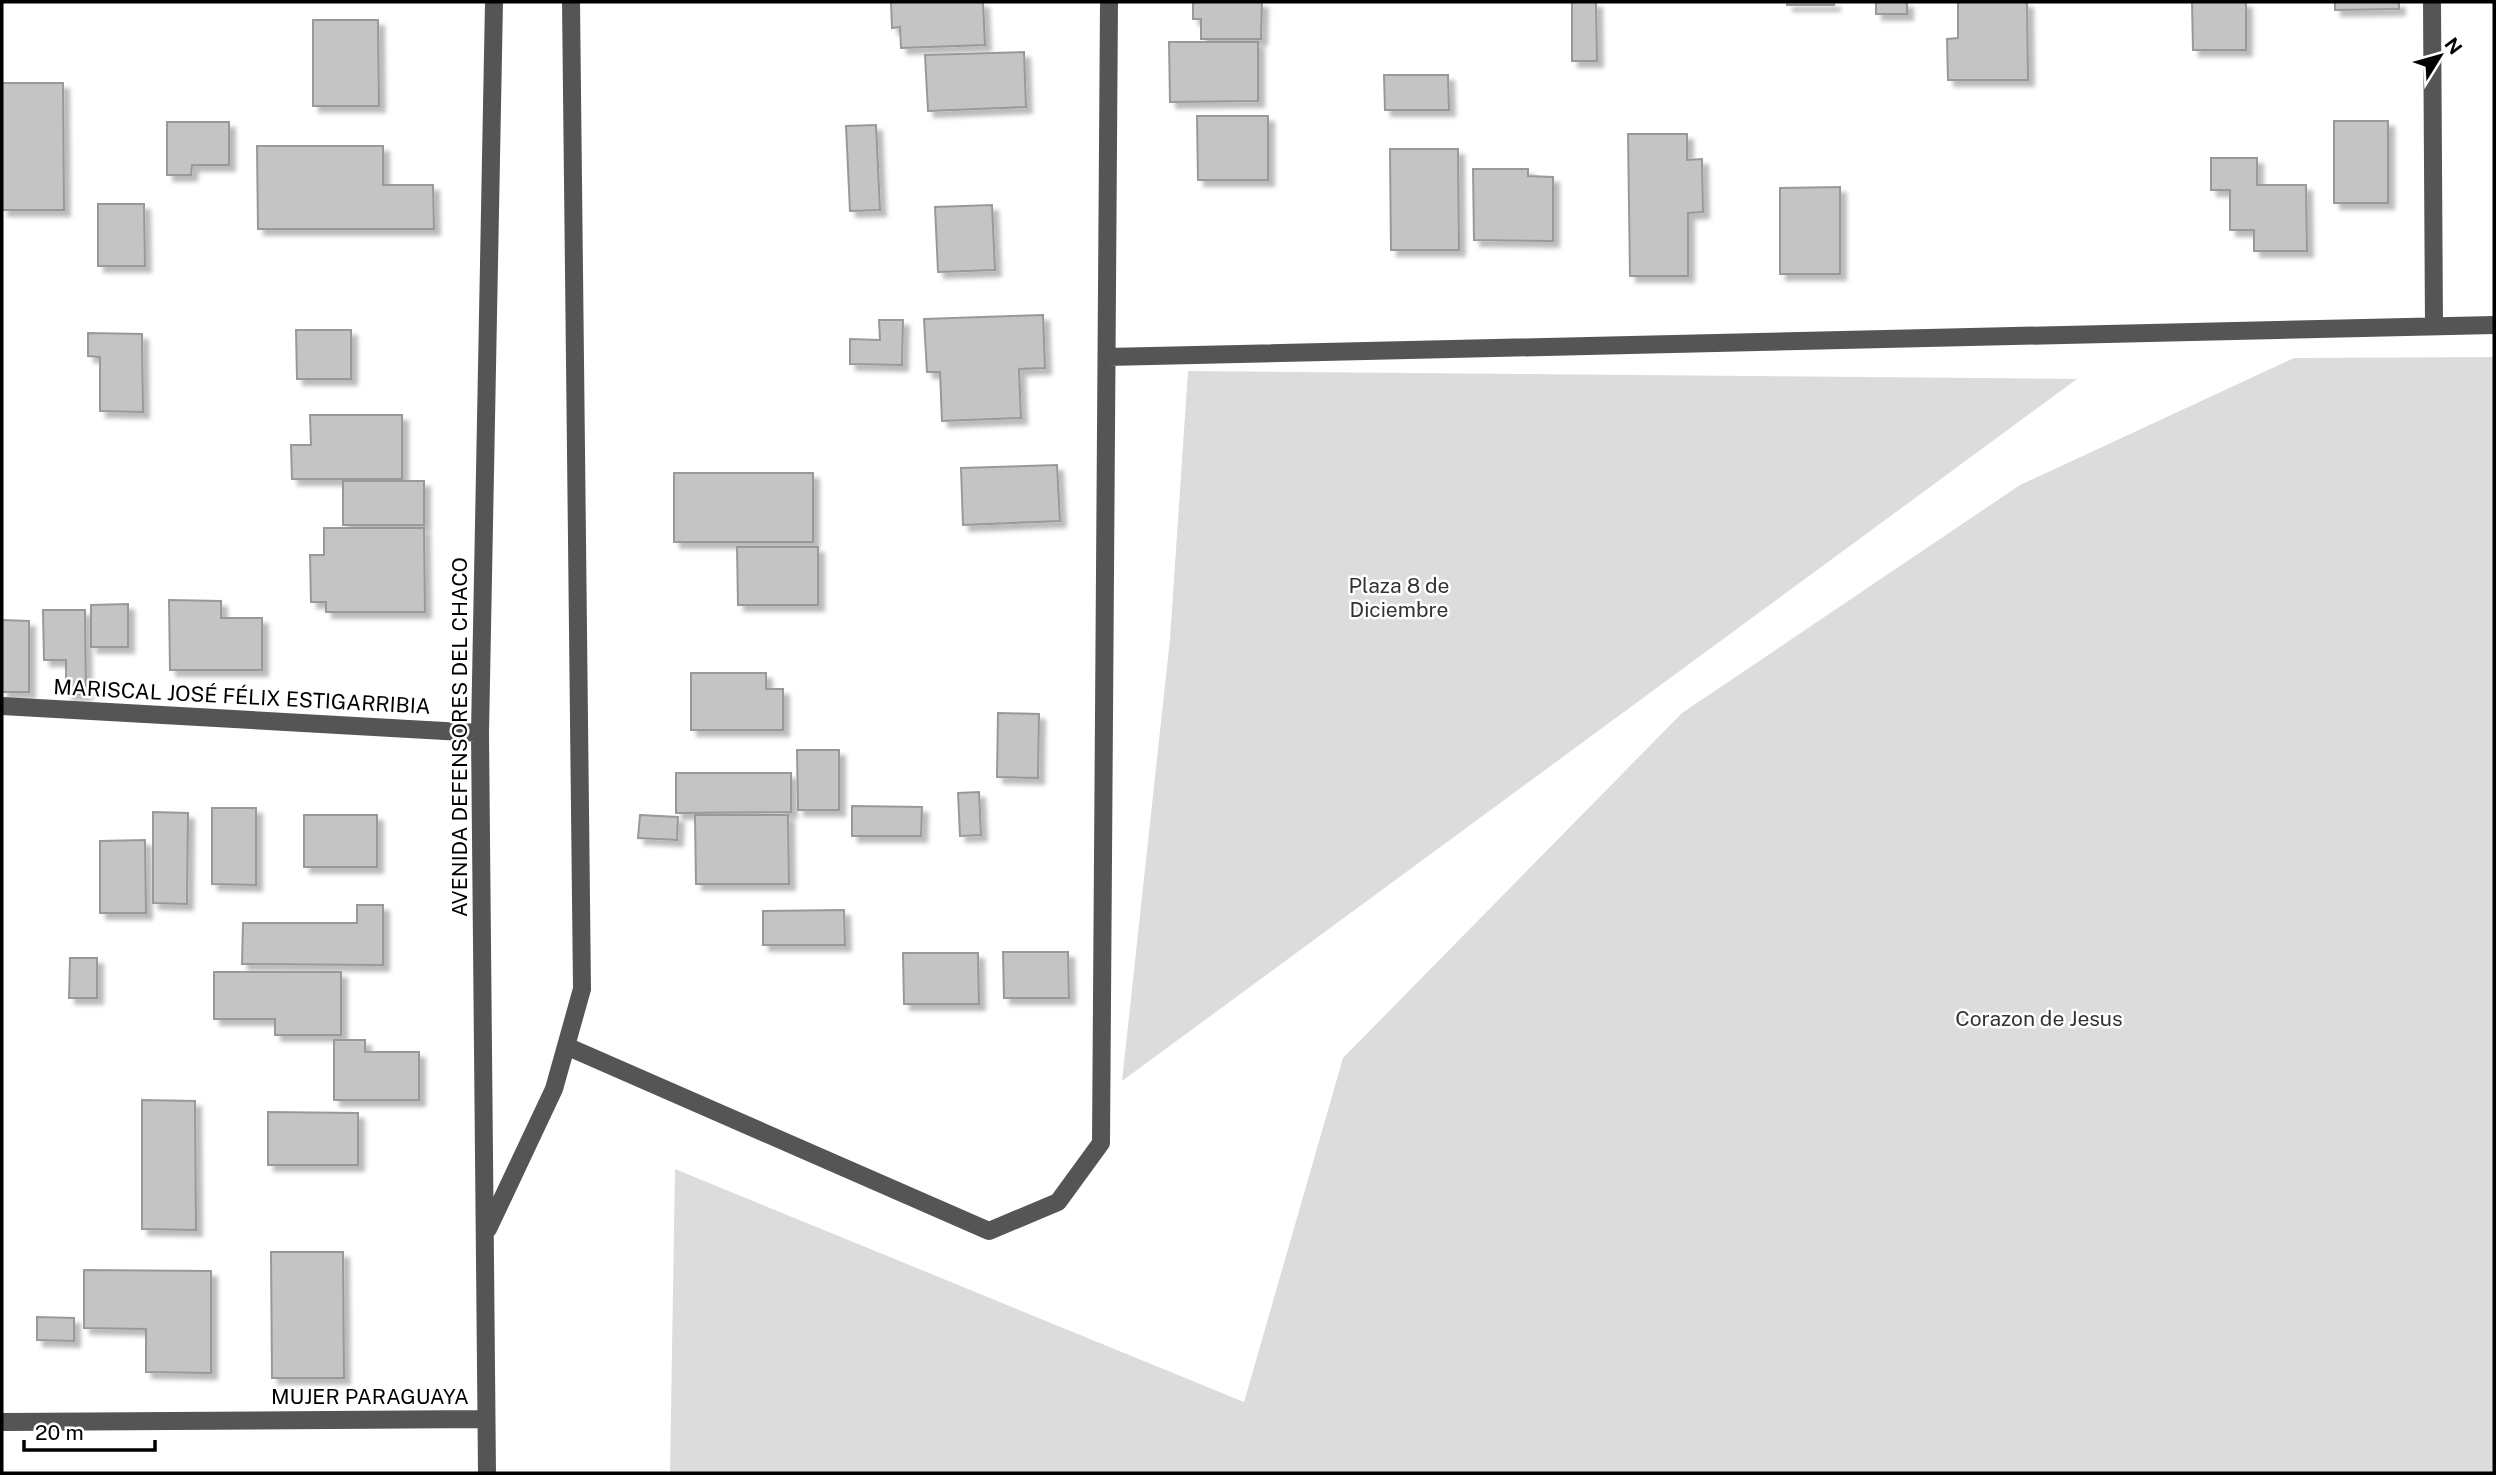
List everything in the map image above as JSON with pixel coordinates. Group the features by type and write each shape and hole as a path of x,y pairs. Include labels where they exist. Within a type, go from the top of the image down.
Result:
{"street":[{"name":"AVENIDA DEFENSORES DEL CHACO","path":"487,1473 480,733 494,2"},
{"path":"485,1236 554,1089 582,989 570,2"},
{"path":"566,1045 989,1231 1058,1202 1101,1143 1108,2"},
{"path":"2432,2 2434,327"},
{"path":"1107,357 2494,325"},
{"name":"MARISCAL JOSÉ FÉLIX ESTIGARRIBIA","path":"2,706 480,733"},
{"name":"MUJER PARAGUAYA","path":"2,1422 486,1419"}],"green space":[{"name":"Corazon de Jesus","path":"2494,357 2494,1473 670,1473 675,1169 1244,1402 1343,1058 1682,713 2020,485 2294,358"},
{"name":"Plaza 8 de Diciembre","path":"1188,371 2077,379 1122,1081 1170,639"}],"building":[{"path":"891,2 983,2 985,45 901,48 900,27 892,28"},
{"path":"1193,2 1262,2 1261,39 1201,39 1201,19 1193,19"},
{"path":"1572,2 1596,2 1597,61 1572,61"},
{"path":"1787,2 1834,2 1834,5 1787,5"},
{"path":"1876,2 1907,2 1907,14 1876,14"},
{"path":"1958,2 2027,2 2028,80 1948,80 1947,39 1958,38"},
{"path":"2192,2 2246,2 2246,50 2193,50"},
{"path":"2335,2 2399,2 2399,9 2335,10"},
{"path":"313,20 378,20 379,106 313,106"},
{"path":"1169,42 1258,42 1258,101 1170,102"},
{"path":"1024,52 1026,107 928,111 925,55"},
{"path":"1384,75 1448,75 1449,110 1385,110"},
{"path":"2,83 63,83 64,210 2,210"},
{"path":"1197,116 1268,116 1268,180 1198,180"},
{"path":"2334,121 2388,121 2388,203 2334,203"},
{"path":"167,122 229,122 229,165 192,165 191,175 167,175"},
{"path":"876,125 880,210 850,211 846,126"},
{"path":"1628,134 1687,134 1687,160 1702,159 1703,212 1688,213 1688,276 1630,276"},
{"path":"257,146 383,146 383,185 433,185 434,229 258,229"},
{"path":"1390,149 1458,149 1459,250 1391,250"},
{"path":"2211,158 2257,158 2257,185 2306,185 2307,251 2254,251 2254,230 2230,230 2230,190 2211,190"},
{"path":"1473,169 1528,169 1528,176 1553,177 1553,241 1474,240"},
{"path":"1840,187 1840,274 1780,274 1780,188"},
{"path":"98,204 144,204 145,266 98,266"},
{"path":"992,205 995,270 938,272 935,207"},
{"path":"1043,315 1045,368 1019,369 1021,418 942,421 940,372 927,372 924,319"},
{"path":"879,320 903,320 902,365 850,364 850,339 880,340"},
{"path":"296,330 351,330 351,379 297,379"},
{"path":"88,333 142,334 143,412 100,411 100,357 88,356"},
{"path":"310,415 402,415 402,479 292,479 291,445 311,445"},
{"path":"1057,465 1060,521 963,525 961,468"},
{"path":"674,473 813,473 813,542 674,542"},
{"path":"343,481 424,481 424,525 343,525"},
{"path":"324,528 424,528 425,612 326,612 326,602 311,602 310,555 324,555"},
{"path":"737,547 818,547 818,605 738,605"},
{"path":"169,600 221,601 221,618 262,618 262,670 170,670"},
{"path":"128,604 128,647 91,647 91,605"},
{"path":"43,610 85,610 86,694 66,694 66,660 44,660"},
{"path":"2,620 29,621 29,692 2,692"},
{"path":"691,673 766,673 766,689 783,689 783,730 691,730"},
{"path":"998,713 1039,714 1038,778 997,777"},
{"path":"797,750 839,750 839,810 798,810"},
{"path":"676,773 791,773 791,812 676,813"},
{"path":"979,792 981,835 960,836 958,793"},
{"path":"852,806 922,807 921,836 852,836"},
{"path":"212,808 256,808 256,885 212,884"},
{"path":"153,812 188,813 187,904 153,903"},
{"path":"304,815 377,815 377,867 304,867"},
{"path":"640,815 678,817 677,840 638,838"},
{"path":"695,815 788,815 789,884 696,884"},
{"path":"145,840 146,913 100,913 100,841"},
{"path":"357,905 383,905 383,965 242,964 243,923 357,923"},
{"path":"844,910 845,945 763,945 763,911"},
{"path":"1003,952 1068,952 1069,998 1004,998"},
{"path":"903,953 978,953 979,1004 904,1004"},
{"path":"70,958 97,958 97,998 69,998"},
{"path":"214,972 341,972 341,1035 275,1035 275,1019 214,1019"},
{"path":"334,1040 365,1040 365,1052 419,1052 419,1100 334,1100"},
{"path":"142,1100 195,1101 196,1230 142,1229"},
{"path":"268,1112 358,1113 358,1165 268,1165"},
{"path":"271,1252 343,1252 344,1378 272,1378"},
{"path":"84,1270 211,1271 211,1373 146,1372 146,1329 84,1328"},
{"path":"37,1317 74,1318 74,1341 37,1340"}]}
